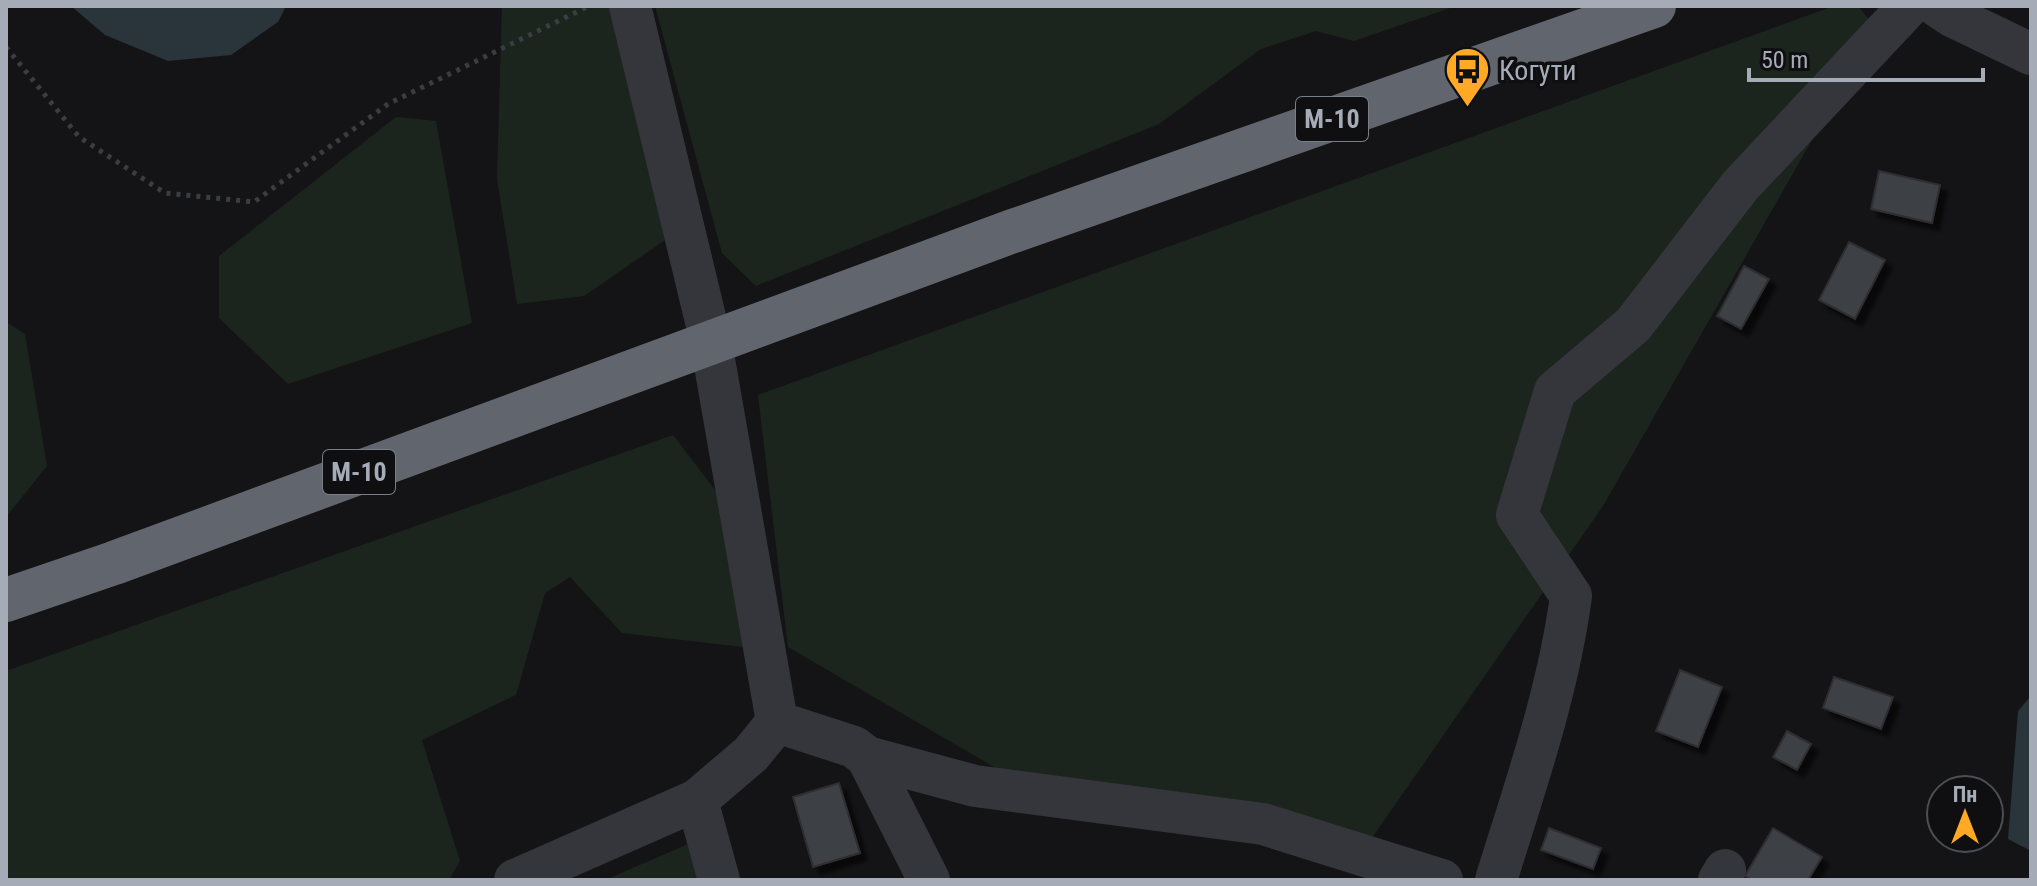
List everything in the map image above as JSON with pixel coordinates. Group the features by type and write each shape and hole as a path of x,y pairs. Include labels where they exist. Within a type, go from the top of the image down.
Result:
{"highway":[{"name":"М-10","path":"6,600 1028,226 1654,6"}],"street":[{"path":"515,880 697,800 751,754 777,722 711,342 630,6"},
{"path":"1496,880 1535,755 1566,634 1571,596 1517,515 1555,391 1633,325 1740,186 1909,6"},
{"path":"1937,6 2031,54"},
{"path":"777,722 854,747 867,757 975,786 1263,824 1442,880"},
{"path":"867,757 929,880"},
{"path":"697,800 719,880"}],"path":[{"path":"6,47 79,137 165,193 254,202 388,104 589,6"}],"shaded area":[{"path":"71,6 286,6 278,22 231,55 168,61 105,35"},
{"path":"502,6 614,6 668,238 584,296 517,304 497,179"},
{"path":"655,6 1456,6 1354,41 1316,31 1261,49 1159,124 756,286 722,253"},
{"path":"1834,6 1858,6 1876,28 1603,506 1367,845 1037,792 788,647 758,395"},
{"path":"396,117 436,121 472,323 288,384 219,318 219,256"},
{"path":"6,322 25,334 47,466 6,517"},
{"path":"673,435 725,503 751,648 622,633 570,577 545,593 516,695 422,740 460,861 449,880 6,880 6,671"},
{"path":"2030,697 2031,851 2008,839 2018,711"},
{"path":"716,832 727,880 605,880"}],"building":[{"path":"1879,171 1940,185 1932,223 1871,209"},
{"path":"1849,242 1885,260 1855,319 1819,300"},
{"path":"1744,266 1769,279 1741,329 1717,316"},
{"path":"1680,670 1722,687 1698,747 1656,731"},
{"path":"1834,677 1893,697 1881,729 1823,708"},
{"path":"1787,731 1811,744 1797,770 1773,757"},
{"path":"839,783 860,853 813,867 793,797"},
{"path":"1549,828 1601,848 1593,869 1541,850"},
{"path":"1773,828 1822,857 1808,880 1752,880 1745,876"}],"place":[{"name":"Когути","path":"1468,109"}]}
